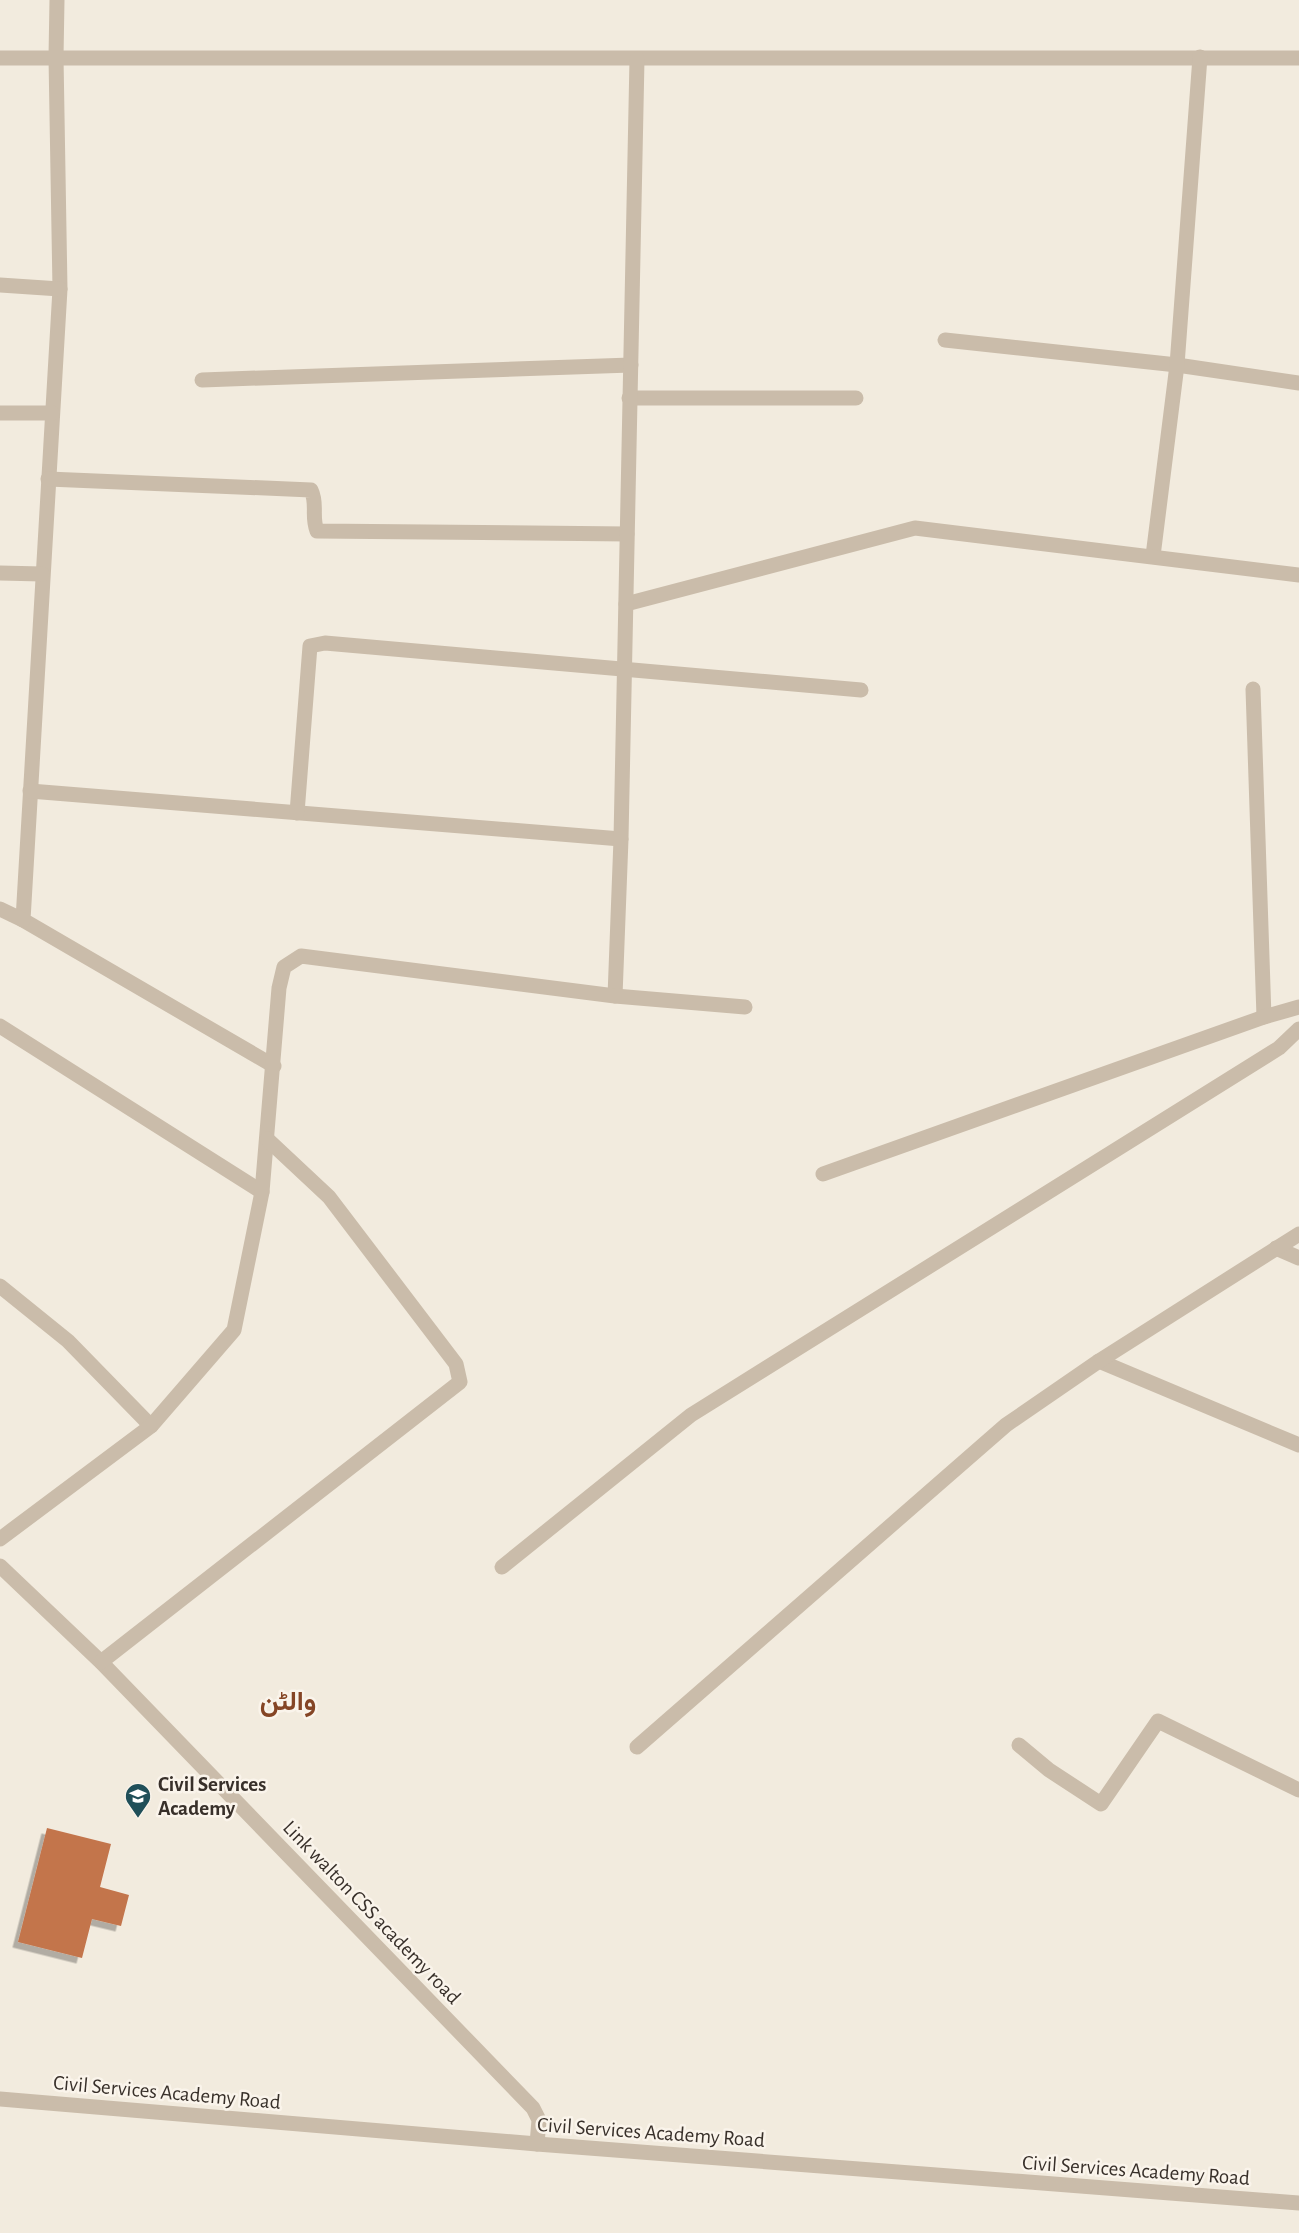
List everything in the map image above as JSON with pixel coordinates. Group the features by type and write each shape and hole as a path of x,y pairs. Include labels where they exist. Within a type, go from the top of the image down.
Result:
{"street":[{"path":"23,920 60,289 57,0"},
{"path":"1153,556 1177,365 1200,57"},
{"path":"0,58 1299,58"},
{"path":"615,996 625,669 637,59"},
{"path":"0,285 60,289"},
{"path":"945,340 1177,365 1299,383"},
{"path":"202,380 631,365"},
{"path":"629,398 856,398"},
{"path":"0,413 52,413"},
{"path":"48,479 311,490 316,500 313,520 317,531 627,534"},
{"path":"626,604 915,528 1299,575"},
{"path":"0,573 42,573"},
{"path":"297,813 310,646 325,643 861,690"},
{"path":"1252,689 1264,1017"},
{"path":"30,791 621,839"},
{"path":"0,909 23,920 274,1066"},
{"path":"0,1539 151,1426 234,1330 262,1192 279,988 284,967 301,956 615,996 745,1007"},
{"path":"823,1174 1264,1017 1299,1007"},
{"path":"0,1026 262,1192"},
{"path":"502,1567 691,1415 1279,1048 1299,1029"},
{"path":"101,1662 460,1382 456,1364 329,1197 267,1140"},
{"path":"637,1747 1006,1425 1099,1360 1299,1234"},
{"path":"1276,1248 1299,1258"},
{"path":"0,1286 68,1341 151,1426"},
{"path":"1099,1360 1299,1445"},
{"name":"Link walton CSS academy road","path":"0,1566 101,1662 533,2108 539,2120 537,2144"},
{"path":"1019,1745 1049,1770 1101,1804 1158,1721 1299,1790"},
{"name":"Civil Services Academy Road","path":"0,2099 537,2144 1299,2203"}],"building":[{"path":"47,1828 111,1844 100,1887 129,1895 121,1926 92,1919 82,1958 18,1942"}],"place":[{"name":"Civil Services Academy","path":"138,1819"}],"district":[{"name":"والٹن","path":"288,1701"}]}
